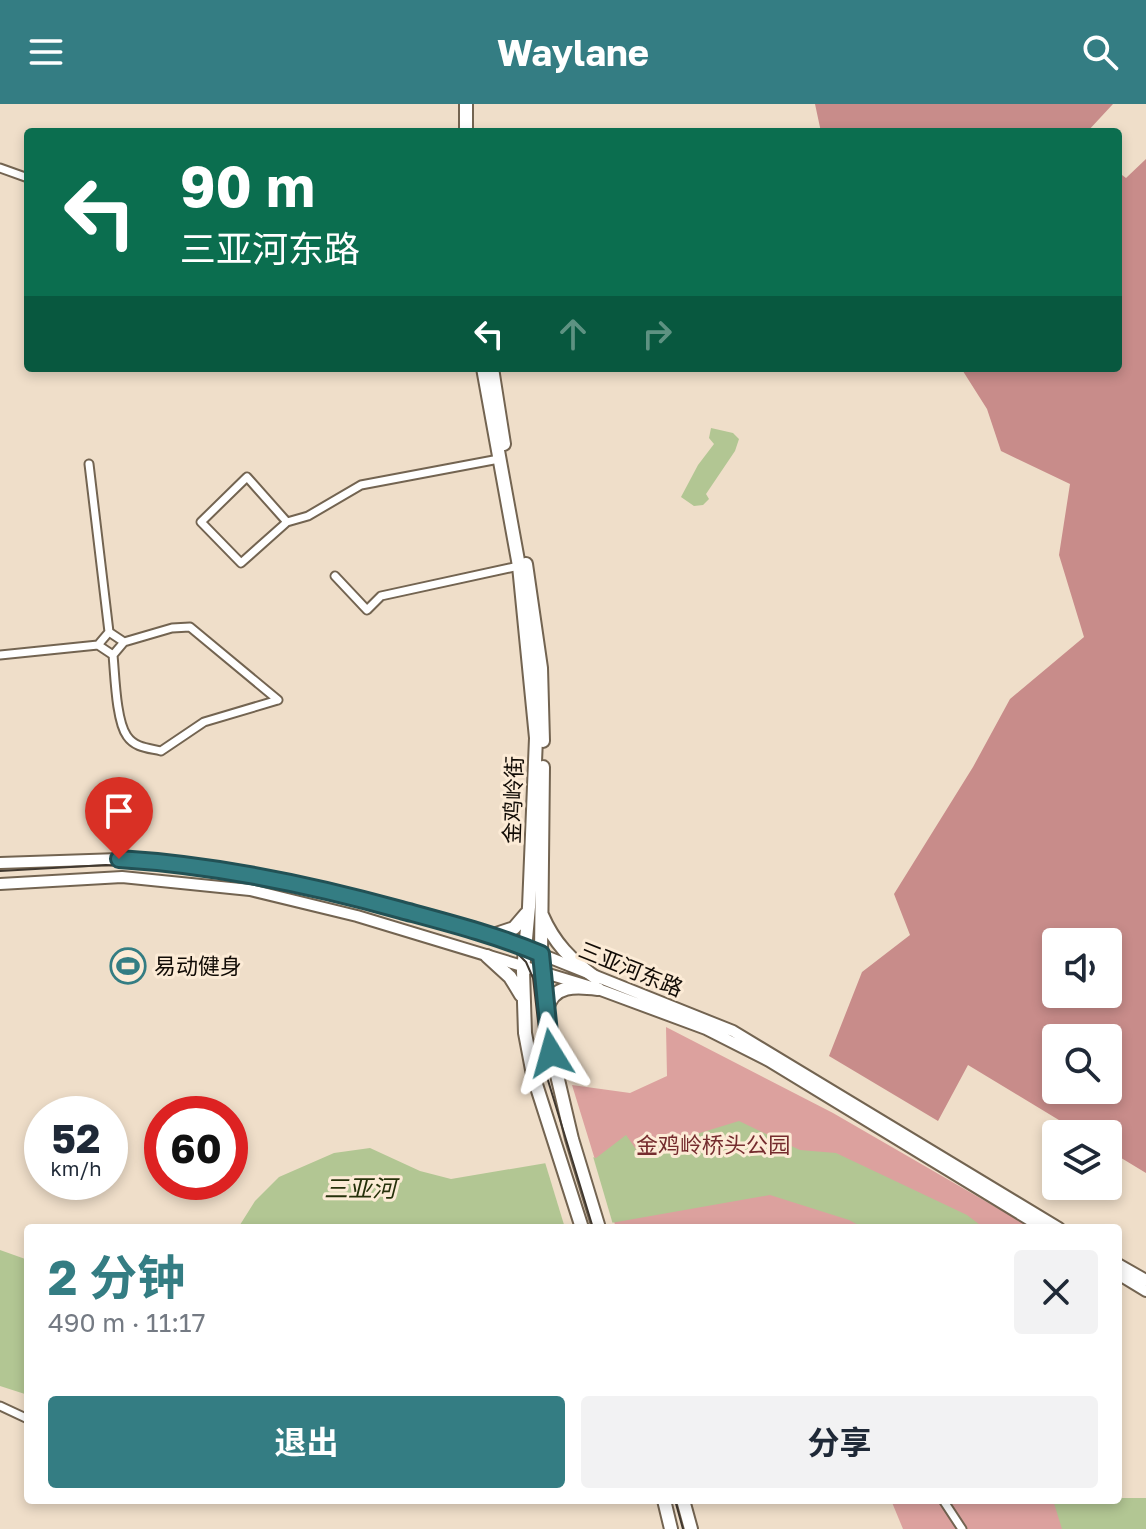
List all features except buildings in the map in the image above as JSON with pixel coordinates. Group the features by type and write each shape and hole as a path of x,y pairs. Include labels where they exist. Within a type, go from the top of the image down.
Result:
{"main road":[{"path":"459,128 460,104"},
{"path":"466,104 466,128"},
{"name":"金鸡岭街","path":"484,372 519,566 536,738 534,908 546,1018 551,1053 572,1139 598,1224"},
{"name":"金鸡岭街","path":"493,372 535,615 541,668 543,728 534,908 523,965 522,998 527,1054 581,1224"},
{"name":"三亚河东路","path":"0,863 119,859 236,871 327,889 493,935 706,1029 769,1061 1036,1224"},
{"name":"三亚河东路","path":"0,884 122,877 234,888 323,907 487,956 597,983 733,1031 1052,1224"},
{"path":"493,935 514,928 534,908 563,951 597,983"},
{"path":"487,956 510,977 522,998"},
{"path":"546,1018 548,1004 558,992 597,983"},
{"path":"1122,1266 1146,1280"},
{"path":"1122,1276 1146,1291"},
{"path":"665,1504 671,1529"},
{"path":"684,1504 691,1529"}],"street":[{"path":"0,168 24,177"},
{"path":"287,522 247,477 201,522 241,563 287,522 308,516 361,485 499,459"},
{"path":"89,464 109,632 98,645"},
{"path":"335,576 367,610 381,596 519,566"},
{"path":"190,627 278,700 204,722 161,751 139,747 126,736 121,717 113,655 124,642 172,628 190,627"},
{"path":"109,632 124,642"},
{"path":"0,655 98,645 113,655"},
{"path":"0,1406 24,1417"},
{"path":"946,1504 962,1529"}],"green space":[{"name":"金鸡岭桥头公园","path":"666,1027 833,1113 1025,1224 615,1224 572,1085 630,1093 667,1076"},
{"path":"893,1504 1057,1504 1066,1529 903,1529"}],"shaded area":[{"path":"815,104 1113,104 1091,128 820,128"},
{"path":"1146,159 1146,1173 1122,1158 1122,1120 1059,1120 968,1065 938,1121 829,1056 862,972 910,935 894,894 973,767 1010,699 1084,637 1059,555 1070,484 1001,451 987,409 964,372 1122,372 1122,175 1126,178"}],"water":[{"path":"711,428 733,433 739,439 735,451 706,494 709,499 703,505 694,506 681,497 698,465 714,444 709,438"},
{"name":"三亚河","path":"739,1121 800,1150 836,1153 967,1215 979,1224 856,1224 770,1195 611,1224 241,1224 255,1201 279,1177 334,1153 370,1148 420,1171 451,1179 588,1156 596,1158 626,1135 638,1152"},
{"path":"0,1250 24,1259 24,1394 0,1386"},
{"path":"1122,1498 1146,1498 1146,1529 1062,1529 1054,1504 1122,1504"}],"pier":[{"path":"592,1153 613,1224 564,1224 544,1159"}],"tram line":[{"path":"0,871 106,865 216,874 326,896 439,925 514,950 526,962 533,978 543,1064 592,1224"},
{"path":"676,1504 683,1529"}],"place":[{"name":"易动健身","path":"128,966"}],"route":[{"path":"119,859 236,871 327,889 493,935 541,954 551,1053"}]}
